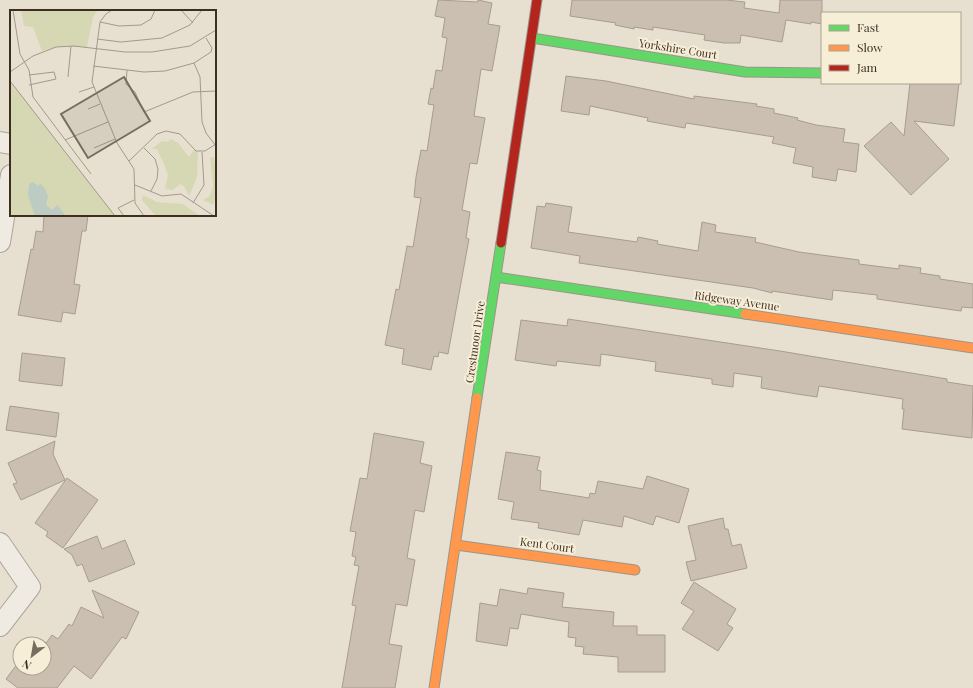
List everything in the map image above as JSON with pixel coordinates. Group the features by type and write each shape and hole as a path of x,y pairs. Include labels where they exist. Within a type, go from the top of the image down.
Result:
{"street":[{"name":"Crestmoor Drive","path":"434,688 537,0"},
{"name":"Yorkshire Court","path":"532,38 745,72 821,73"},
{"path":"0,142 10,144"},
{"path":"0,242 10,181"},
{"name":"Ridgeway Avenue","path":"496,277 973,348"},
{"path":"0,543 30,587 0,626"},
{"name":"Kent Court","path":"456,545 635,570"}],"building":[{"path":"438,0 478,2 478,0 492,3 488,24 500,26 492,71 481,69 474,116 485,118 477,164 470,163 462,210 470,212 466,238 469,239 448,354 439,352 438,357 434,356 431,370 402,364 404,349 385,345 396,289 399,290 407,246 413,247 421,198 414,197 416,177 421,150 427,151 434,105 428,104 431,88 433,89 436,70 442,71 447,38 442,37 445,18 435,16"},
{"path":"572,0 726,0 745,2 744,8 779,13 780,0 822,0 821,24 811,22 811,24 786,20 782,42 741,35 740,43 724,43 704,40 705,35 653,27 653,30 634,27 634,29 615,25 616,23 570,16"},
{"path":"566,76 606,81 694,99 694,96 757,104 756,106 774,109 774,113 798,118 797,120 816,125 845,129 843,142 859,144 856,172 838,169 836,181 812,177 813,167 793,163 796,148 772,143 774,137 686,123 685,128 647,121 648,118 590,106 589,115 561,111"},
{"path":"910,84 959,84 954,126 914,121 949,159 911,195 864,146 891,122 904,136"},
{"path":"546,203 572,207 568,232 637,242 638,237 658,241 657,244 698,251 702,222 716,225 715,232 756,238 755,242 799,252 859,260 859,264 899,269 899,265 921,268 920,273 940,276 940,279 973,284 973,308 962,307 961,311 877,299 877,295 833,290 832,300 772,291 772,293 753,288 579,263 580,256 531,248 537,206 545,207"},
{"path":"44,216 88,216 86,231 82,231 74,284 80,285 75,314 63,312 61,322 18,315 36,231 43,232"},
{"path":"568,319 780,351 947,379 947,382 973,386 972,438 902,429 904,409 902,409 903,399 819,386 817,397 797,394 761,388 762,377 734,373 733,387 712,384 712,379 655,371 656,362 601,354 600,366 557,361 556,366 515,360 521,320 567,326"},
{"path":"22,353 65,358 62,386 19,381"},
{"path":"10,406 59,413 56,437 6,430"},
{"path":"374,433 424,442 420,463 432,466 424,512 415,510 407,558 415,560 407,606 396,604 389,644 402,646 395,688 342,688 356,606 352,605 359,566 354,565 356,557 352,556 356,532 350,531 360,478 367,479"},
{"path":"55,441 53,454 65,480 21,500 13,484 17,483 8,463"},
{"path":"506,452 540,457 537,470 541,471 540,490 589,498 590,493 595,494 598,481 643,489 647,476 689,489 679,523 656,516 653,525 624,516 622,527 583,520 579,535 538,528 539,523 511,519 514,502 498,499"},
{"path":"67,478 98,500 63,548 46,536 48,532 35,523"},
{"path":"723,518 725,529 728,529 732,546 741,544 747,568 691,581 686,562 696,560 688,526"},
{"path":"97,536 102,549 125,540 135,564 89,582 82,564 77,566 72,555 64,549"},
{"path":"694,582 736,609 727,624 733,628 718,651 682,629 694,611 681,603"},
{"path":"528,588 564,593 562,607 614,612 613,626 637,626 637,635 665,635 665,672 618,672 618,657 583,654 584,647 575,646 576,638 568,637 569,622 521,614 518,629 510,628 507,646 476,641 480,603 497,606 500,589 527,594"},
{"path":"92,590 139,612 126,639 122,637 91,679 74,666 57,688 18,688 6,679 12,671 12,676 52,676 52,635 58,639 69,624 72,626 81,607 104,618"}],"traffic: fast":[{"path":"532,38 745,72 821,73"},
{"path":"477,398 501,243"},
{"path":"496,277 745,314"}],"traffic: slow":[{"path":"745,314 973,348"},
{"path":"434,688 477,398"},
{"path":"456,545 635,570"}],"traffic: jam":[{"path":"501,243 537,0"}]}
